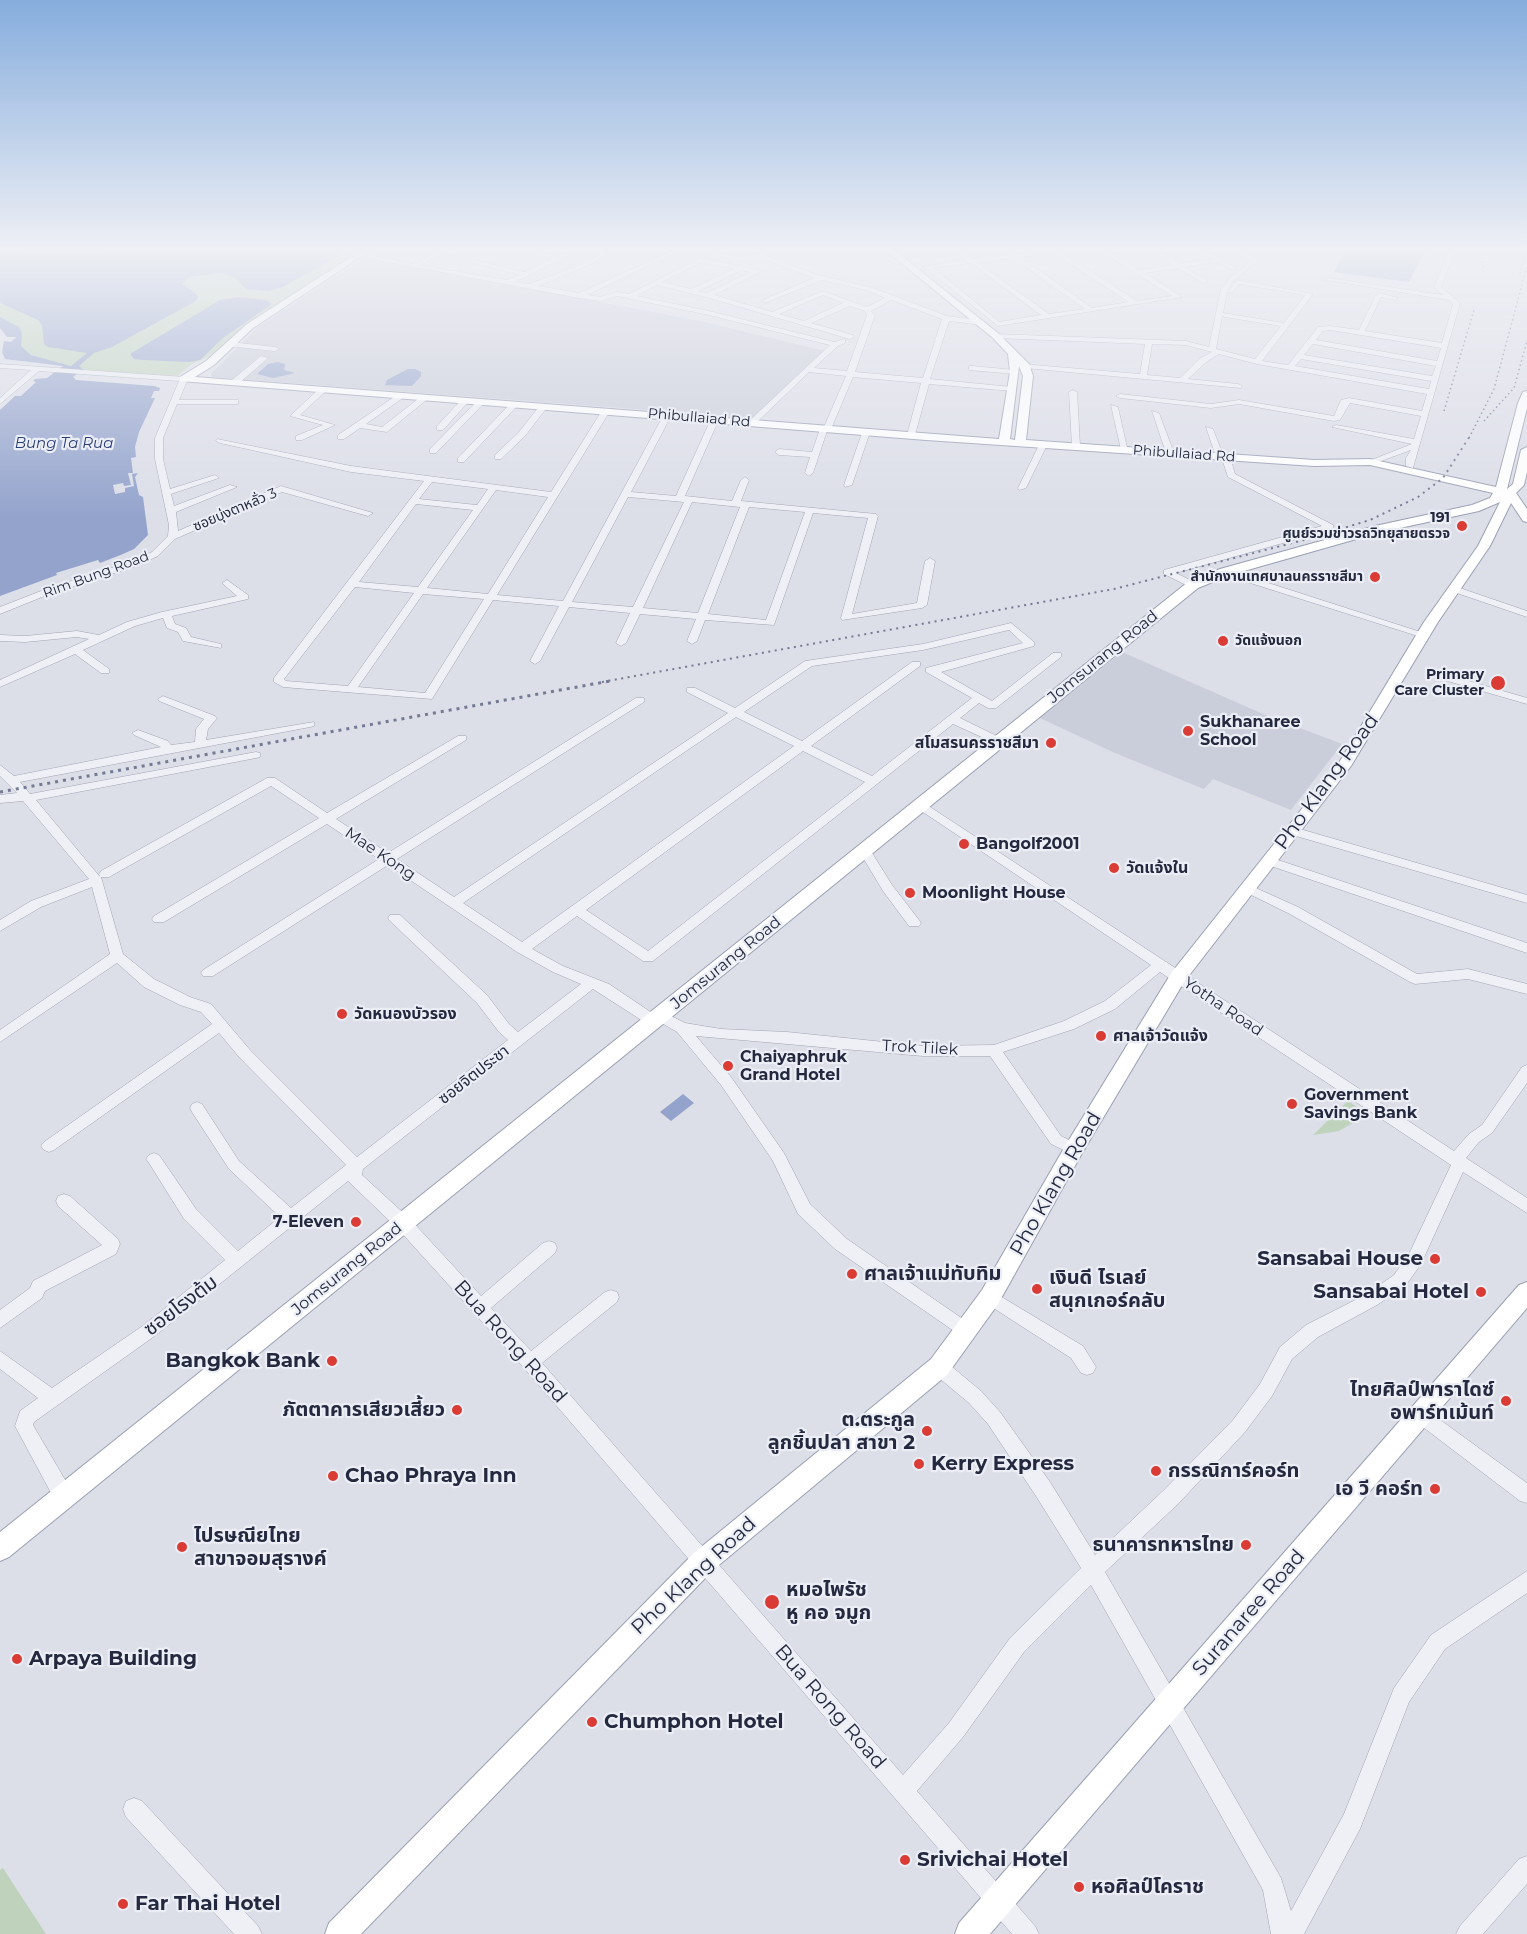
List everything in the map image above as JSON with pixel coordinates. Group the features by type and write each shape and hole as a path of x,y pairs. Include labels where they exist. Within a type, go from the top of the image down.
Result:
{"main road":[{"path":"188,379 210,363 236,338"},
{"path":"998,338 1013,354 1020,369 1028,376 1020,442"},
{"path":"1004,441 1012,389 1020,369"},
{"name":"Phibullaiad Rd","path":"188,379 866,432 1314,463 1370,462 1404,466 1511,505"},
{"path":"1012,389 1027,390"},
{"path":"1511,505 1526,400"},
{"path":"1511,505 1527,450"},
{"name":"Jomsurang Road","path":"0,1548 1193,585 1225,573 1379,529 1475,508 1511,505"},
{"name":"Pho Klang Road","path":"340,1934 704,1561 939,1367 967,1332 990,1297 1074,1149 1169,971 1247,888 1346,763 1454,589 1511,505"},
{"name":"Suranaree Road","path":"970,1934 1527,1292"}],"street":[{"path":"812,338 835,344"},
{"path":"752,422 835,344 847,338"},
{"path":"809,472 864,338"},
{"path":"911,435 925,380 939,338"},
{"path":"1053,338 1186,343 1257,362 1431,392"},
{"path":"1217,352 1219,338"},
{"path":"1183,380 1202,361 1217,352 1220,338"},
{"path":"1257,362 1275,338"},
{"path":"1290,368 1313,338"},
{"path":"1395,338 1444,346"},
{"path":"1404,466 1409,463 1417,444 1446,338"},
{"path":"1311,341 1437,372"},
{"path":"1143,377 1149,342"},
{"path":"230,344 275,349"},
{"path":"1305,349 1437,372"},
{"path":"1299,356 1437,372"},
{"path":"235,382 264,358"},
{"path":"1055,360 1055,369"},
{"name":"Phibullaiad Rd","path":"0,366 188,379"},
{"path":"0,402 38,368"},
{"path":"972,368 1055,369 1236,386"},
{"path":"808,370 1012,389"},
{"path":"172,537 174,525 159,459 159,438 173,402 188,379"},
{"path":"299,438 331,425 294,416 324,389"},
{"path":"1073,392 1076,446"},
{"path":"1362,394 1426,410"},
{"path":"341,437 403,395"},
{"path":"1120,396 1211,406 1239,402 1334,419 1337,418 1344,402 1349,400 1426,410"},
{"path":"360,425 384,430 426,397"},
{"path":"440,428 466,400"},
{"path":"433,451 482,401"},
{"path":"173,402 235,402"},
{"path":"461,460 515,404"},
{"path":"498,457 522,434 544,406"},
{"path":"1114,407 1125,450"},
{"path":"430,478 278,680 283,684 428,696 606,411"},
{"path":"1155,413 1170,453"},
{"path":"535,661 667,416"},
{"path":"621,643 684,499 715,420"},
{"path":"1336,427 1417,444"},
{"path":"1193,585 1167,572 1330,527 1231,475 1209,429"},
{"path":"849,485 866,432"},
{"path":"220,441 351,469 554,495"},
{"path":"1022,488 1044,443"},
{"path":"1370,462 1417,444"},
{"path":"779,452 815,455"},
{"path":"166,493 215,478"},
{"path":"692,641 741,504 745,480"},
{"path":"170,511 232,487"},
{"path":"351,689 494,487"},
{"name":"ซอยบุ่งตาหลั่ว 3","path":"172,537 281,489 368,513"},
{"path":"626,494 873,516 846,618 922,605 930,561"},
{"path":"414,501 480,508"},
{"path":"352,584 770,623 810,510"},
{"name":"Rim Bung Road","path":"0,611 44,593 136,563 155,554 172,537"},
{"path":"1225,573 1425,635"},
{"path":"0,684 131,624 245,597 227,583"},
{"path":"1454,589 1527,614"},
{"path":"166,614 171,626 182,630 187,639 217,646"},
{"path":"454,903 809,663 923,647 1011,626 1030,644 933,671"},
{"path":"0,638 24,639 77,634 100,638"},
{"path":"76,650 105,671"},
{"path":"891,651 933,671 992,706 1057,655"},
{"path":"522,949 916,664"},
{"path":"1448,678 1527,701"},
{"path":"691,690 872,781"},
{"path":"577,910 648,958 979,698"},
{"path":"164,699 211,718 202,729 200,745"},
{"path":"208,973 640,700"},
{"path":"952,719 999,741"},
{"path":"11,780 310,724"},
{"path":"138,733 164,743 168,749"},
{"path":"159,919 462,738"},
{"path":"0,799 26,797 256,755"},
{"path":"0,769 101,878 117,956 0,1037"},
{"name":"Mae Kong","path":"101,878 271,781 522,949 558,969 610,991 658,1018"},
{"name":"Yotha Road","path":"921,805 1527,1206"},
{"path":"1293,831 1527,899"},
{"path":"865,851 887,888 914,923"},
{"path":"1269,861 1527,948"},
{"path":"0,926 36,904 101,878"},
{"path":"1247,888 1293,910 1416,979 1468,974 1527,989"},
{"path":"395,918 482,999 504,1029 519,1041"},
{"name":"Bua Rong Road","path":"117,956 149,983 185,1001 206,1008 245,1054 356,1166 354,1178 404,1224 530,1362 1026,1934"},
{"name":"Trok Tilek","path":"658,1018 681,1028 721,1034 787,1037 923,1051 994,1050 1069,1025 1110,1005 1169,971"},
{"name":"ซอยจิตประชา","path":"356,1166 592,983"},
{"path":"50,1146 221,1025"},
{"path":"681,1028 726,1082 779,1157 804,1209 841,1244 967,1332"},
{"path":"994,1050 1056,1140 1074,1149"},
{"path":"903,1791 956,1730 1017,1645 1171,1497 1239,1426 1266,1390 1286,1353 1312,1331 1371,1300 1400,1280 1414,1259 1458,1161 1474,1138 1487,1129 1527,1071"},
{"path":"197,1108 234,1165 292,1219"},
{"path":"154,1160 190,1214 238,1262"},
{"name":"ซอยโรงต้ม","path":"64,1497 24,1426 26,1417 150,1330 356,1166"},
{"path":"0,1320 36,1293 39,1286 110,1249 112,1244 64,1201"},
{"path":"479,1308 549,1248"},
{"path":"530,1362 611,1297"},
{"path":"990,1297 1077,1352 1087,1367"},
{"path":"0,1359 52,1398"},
{"path":"939,1367 975,1397 994,1418 1043,1489 1093,1570 1273,1886 1283,1934"},
{"path":"1421,1415 1527,1494"},
{"path":"1291,1934 1352,1821 1401,1695 1438,1642 1527,1581"},
{"path":"134,1809 250,1934"},
{"path":"1468,1934 1527,1867"}],"shaded area":[{"path":"247,338 772,338 825,351 754,418 212,377 211,374"},
{"name":"Sukhanaree School","path":"1122,652 1263,714 1342,744 1291,810 1213,779 1204,789 1115,753 1040,718"}],"green space":[{"path":"19,338 230,338 208,357 192,364 177,376 89,370 30,356 18,346"},
{"path":"1348,1101 1368,1114 1339,1131 1313,1135"},
{"path":"3,1868 46,1934 0,1934 0,1870"}],"water":[{"name":"Bung Ta Rua","path":"15,338 22,338 21,346 31,355 71,366 87,353 48,347 44,344 43,338 128,338 94,353 79,366 83,369 73,377 76,380 160,388 159,391 154,391 151,398 155,398 139,432 135,447 136,457 131,458 133,473 128,473 131,485 124,486 123,483 113,485 115,494 125,492 125,488 134,486 132,474 138,473 135,477 139,495 143,497 148,535 134,549 123,554 100,563 98,560 56,573 57,575 0,596 0,410 15,396 21,396 36,382 33,381 35,379 47,378 63,366 5,359 2,352 4,341 11,342"},
{"path":"156,338 223,338 200,360 189,362 134,359 130,354"},
{"path":"278,362 285,364 284,370 295,373 273,378 257,374 268,364"},
{"path":"408,369 421,372 421,376 412,386 385,385 387,380"},
{"path":"683,1094 694,1103 671,1121 660,1112"}],"railway":[{"path":"1444,411 1466,338"},
{"path":"1469,438 1494,389 1508,338"},
{"path":"1484,421 1514,388 1527,341"},
{"path":"602,682 1114,589 1304,540 1370,520 1418,497 1443,478 1470,436"},
{"path":"0,792 610,681"}],"place":[{"name":"191 ศูนย์รวมข่าวรถวิทยุสายตรวจ","path":"1462,526"},
{"name":"สำนักงานเทศบาลนครราชสีมา","path":"1375,577"},
{"name":"วัดแจ้งนอก","path":"1223,641"},
{"name":"Primary Care Cluster","path":"1498,683"},
{"name":"Sukhanaree School","path":"1188,731"},
{"name":"สโมสรนครราชสีมา","path":"1051,743"},
{"name":"Bangolf2001","path":"964,844"},
{"name":"วัดแจ้งใน","path":"1114,868"},
{"name":"Moonlight House","path":"910,893"},
{"name":"วัดหนองบัวรอง","path":"342,1014"},
{"name":"ศาลเจ้าวัดแจ้ง","path":"1101,1036"},
{"name":"Chaiyaphruk Grand Hotel","path":"728,1066"},
{"name":"Government Savings Bank","path":"1292,1104"},
{"name":"7-Eleven","path":"356,1222"},
{"name":"Sansabai House","path":"1435,1259"},
{"name":"ศาลเจ้าแม่ทับทิม","path":"852,1274"},
{"name":"เงินดี ไรเลย์ สนุกเกอร์คลับ","path":"1037,1289"},
{"name":"Sansabai Hotel","path":"1481,1292"},
{"name":"Bangkok Bank","path":"332,1361"},
{"name":"ไทยศิลป์พาราไดซ์ อพาร์ทเม้นท์","path":"1506,1401"},
{"name":"ภัตตาคารเสียวเสี้ยว","path":"457,1410"},
{"name":"ต.ตระกูล ลูกชิ้นปลา สาขา 2","path":"927,1431"},
{"name":"Kerry Express","path":"919,1464"},
{"name":"กรรณิการ์คอร์ท","path":"1156,1471"},
{"name":"Chao Phraya Inn","path":"333,1476"},
{"name":"เอ วี คอร์ท","path":"1435,1489"},
{"name":"ธนาคารทหารไทย","path":"1246,1545"},
{"name":"ไปรษณียไทย สาขาจอมสุรางค์","path":"182,1547"},
{"name":"หมอไพรัช หู คอ จมูก","path":"772,1602"},
{"name":"Arpaya Building","path":"17,1659"},
{"name":"Chumphon Hotel","path":"592,1722"},
{"name":"Srivichai Hotel","path":"905,1860"},
{"name":"หอศิลป์โคราช","path":"1079,1887"},
{"name":"Far Thai Hotel","path":"123,1904"}]}
